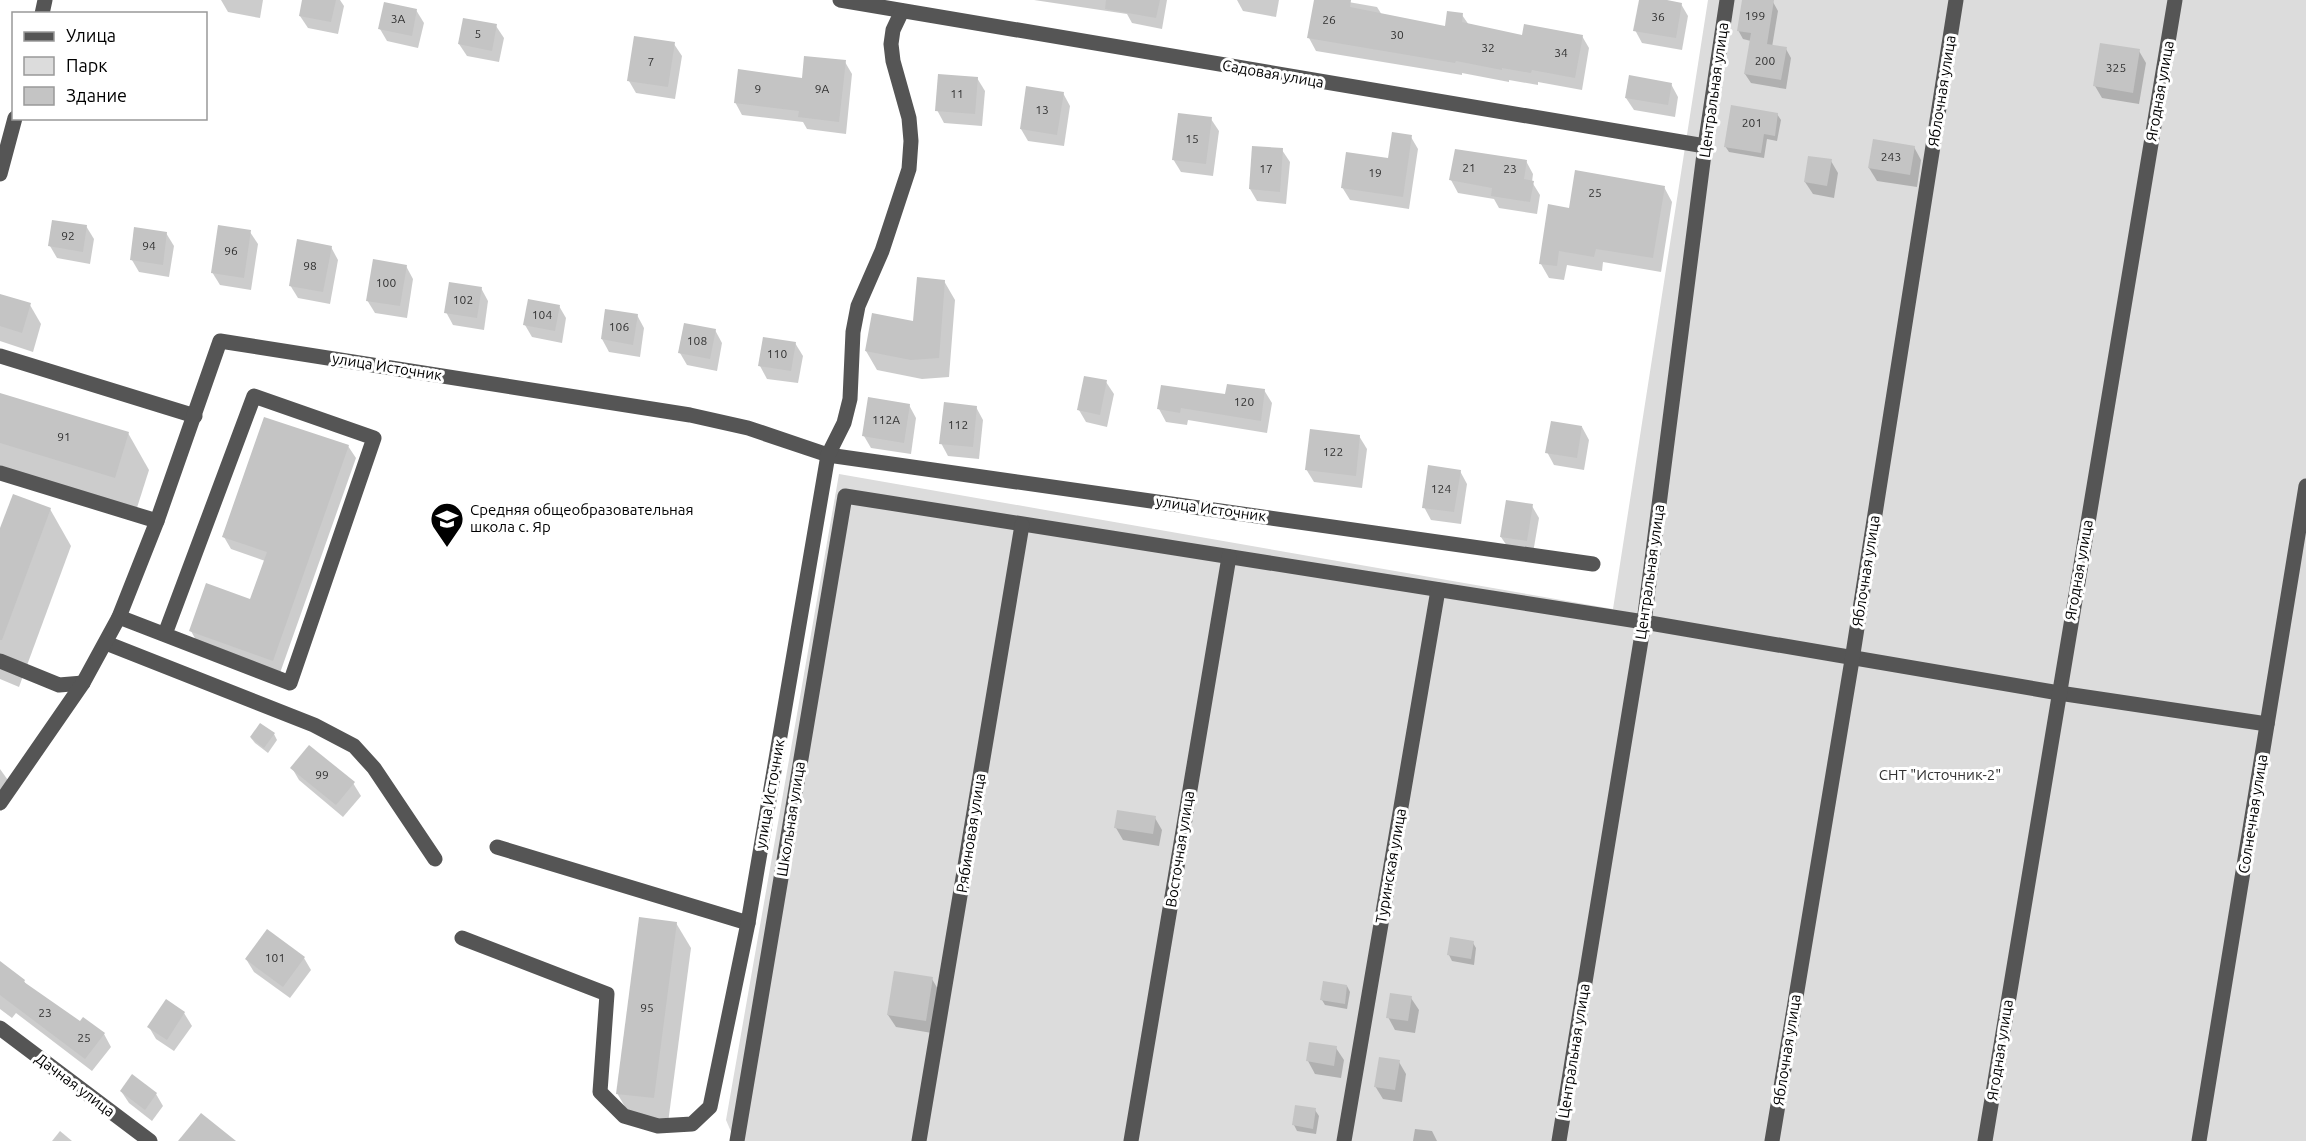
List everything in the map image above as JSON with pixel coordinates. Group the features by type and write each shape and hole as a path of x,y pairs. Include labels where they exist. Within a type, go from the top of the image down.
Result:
{"street":[{"name":"Садовая улица","path":"840,0 1705,146"},
{"name":"Центральная улица","path":"1559,1141 1644,622 1705,146 1727,0"},
{"name":"Яблочная улица","path":"1772,1141 1852,660 1956,0"},
{"name":"Ягодная улица","path":"1985,1141 2175,0"},
{"path":"828,455 844,423 850,399 853,332 858,306 882,251 909,169 911,141 909,118 893,61 891,44 893,30 902,11"},
{"path":"0,174 14,120"},
{"name":"улица Источник","path":"195,416 220,341 690,415 748,428 828,455 1593,564"},
{"path":"0,356 195,416 157,521 119,617 106,643 83,683 0,803"},
{"path":"119,617 290,683 374,438 254,396 165,634"},
{"name":"улица Источник","path":"462,938 608,994 600,1092 624,1116 658,1126 692,1124 710,1107 748,923 828,455"},
{"path":"0,473 157,521"},
{"name":"Солнечная улица","path":"2199,1141 2306,486"},
{"name":"Школьная улица","path":"737,1141 845,496 1022,525"},
{"path":"1022,525 1644,622 1852,660 2267,724"},
{"name":"Рябиновая улица","path":"919,1141 1022,525"},
{"name":"Восточная улица","path":"1131,1141 1229,557"},
{"name":"Туринская улица","path":"1344,1141 1438,590"},
{"path":"106,643 314,725 354,746 374,768 435,860"},
{"path":"0,661 59,685 83,683"},
{"path":"497,847 748,923"},
{"name":"Дачная улица","path":"0,1028 150,1141"}],"green space":[{"name":"СНТ \"Источник-2\"","path":"1708,0 2306,0 2306,1141 735,1141 726,1120 839,474 1613,609"}],"building":[{"path":"302,0 336,0 331,22 299,16"},
{"path":"1106,0 1160,0 1156,18 1105,9"},
{"path":"1314,0 1351,0 1350,7 1445,26 1447,11 1463,13 1462,22 1522,35 1524,24 1583,35 1575,78 1532,70 1531,73 1456,61 1455,63 1307,38"},
{"path":"1639,0 1667,0 1682,3 1676,38 1633,31"},
{"path":"1742,0 1774,0 1767,44 1787,47 1781,80 1744,74 1751,33 1737,31"},
{"path":"384,2 417,9 412,36 378,29"},
{"path":"463,18 497,24 492,51 458,44"},
{"path":"634,36 675,42 668,87 627,81"},
{"path":"2100,43 2140,49 2133,93 2093,86"},
{"path":"804,56 846,60 839,122 798,117 799,111 734,103 738,69 802,78"},
{"path":"938,74 978,77 975,114 935,111"},
{"path":"1629,75 1672,83 1668,105 1625,98"},
{"path":"1026,86 1064,92 1057,135 1020,129"},
{"path":"1731,105 1778,113 1775,136 1764,134 1761,153 1724,147"},
{"path":"1178,113 1212,117 1206,164 1172,160"},
{"path":"1392,132 1412,135 1403,197 1341,188 1346,152 1388,158"},
{"path":"1873,139 1915,146 1910,175 1868,168"},
{"path":"1252,146 1283,148 1280,192 1249,189"},
{"path":"1455,149 1527,160 1524,179 1534,181 1530,202 1491,196 1492,188 1449,180"},
{"path":"1808,156 1832,159 1827,186 1804,182"},
{"path":"1575,170 1665,186 1653,258 1596,249 1594,257 1559,251 1557,266 1539,264 1548,204 1569,208"},
{"path":"52,220 87,225 83,252 48,246"},
{"path":"218,225 251,230 244,278 211,273"},
{"path":"134,227 167,232 163,265 130,260"},
{"path":"297,239 332,246 323,292 289,286"},
{"path":"373,259 407,265 400,306 366,301"},
{"path":"917,277 945,280 939,358 911,360 865,351 872,313 913,321"},
{"path":"449,282 482,287 477,318 444,313"},
{"path":"0,294 31,303 22,333 0,326"},
{"path":"528,299 560,305 555,331 523,325"},
{"path":"605,309 638,314 633,345 601,339"},
{"path":"684,323 716,329 710,359 678,353"},
{"path":"763,337 796,342 791,371 758,366"},
{"path":"1084,376 1107,380 1100,415 1077,410"},
{"path":"1227,384 1265,389 1261,421 1181,408 1180,413 1157,409 1161,385 1225,394"},
{"path":"0,393 129,432 115,478 0,443"},
{"path":"868,397 910,404 904,443 862,436"},
{"path":"944,402 977,406 973,447 939,444"},
{"path":"264,417 349,445 273,661 189,631 206,583 250,599 267,552 222,537"},
{"path":"1551,421 1582,426 1577,458 1545,453"},
{"path":"1310,429 1360,435 1356,476 1305,470"},
{"path":"1428,465 1461,470 1454,512 1422,508"},
{"path":"13,494 51,508 2,640 0,640 0,528"},
{"path":"1506,500 1533,504 1527,541 1500,537"},
{"path":"260,723 275,733 264,748 250,737"},
{"path":"309,745 355,782 336,805 290,768"},
{"path":"1117,810 1156,816 1153,834 1114,828"},
{"path":"639,917 677,922 654,1098 616,1094"},
{"path":"267,929 305,957 283,987 245,959"},
{"path":"1450,937 1474,941 1471,959 1447,955"},
{"path":"0,961 25,980 24,982 80,1021 83,1017 105,1033 85,1059 0,995"},
{"path":"894,971 933,977 926,1021 887,1015"},
{"path":"1323,981 1347,985 1345,1004 1320,1000"},
{"path":"1390,993 1412,996 1408,1021 1386,1018"},
{"path":"166,999 185,1012 167,1040 147,1027"},
{"path":"1309,1042 1337,1046 1334,1066 1306,1061"},
{"path":"1379,1057 1400,1060 1395,1090 1374,1087"},
{"path":"132,1074 157,1093 145,1110 120,1091"},
{"path":"1295,1105 1316,1108 1313,1129 1292,1125"},
{"path":"201,1113 236,1141 178,1141"}],"place":[{"name":"Средняя общеобразовательная школа с. Яр","path":"447,548"}]}
